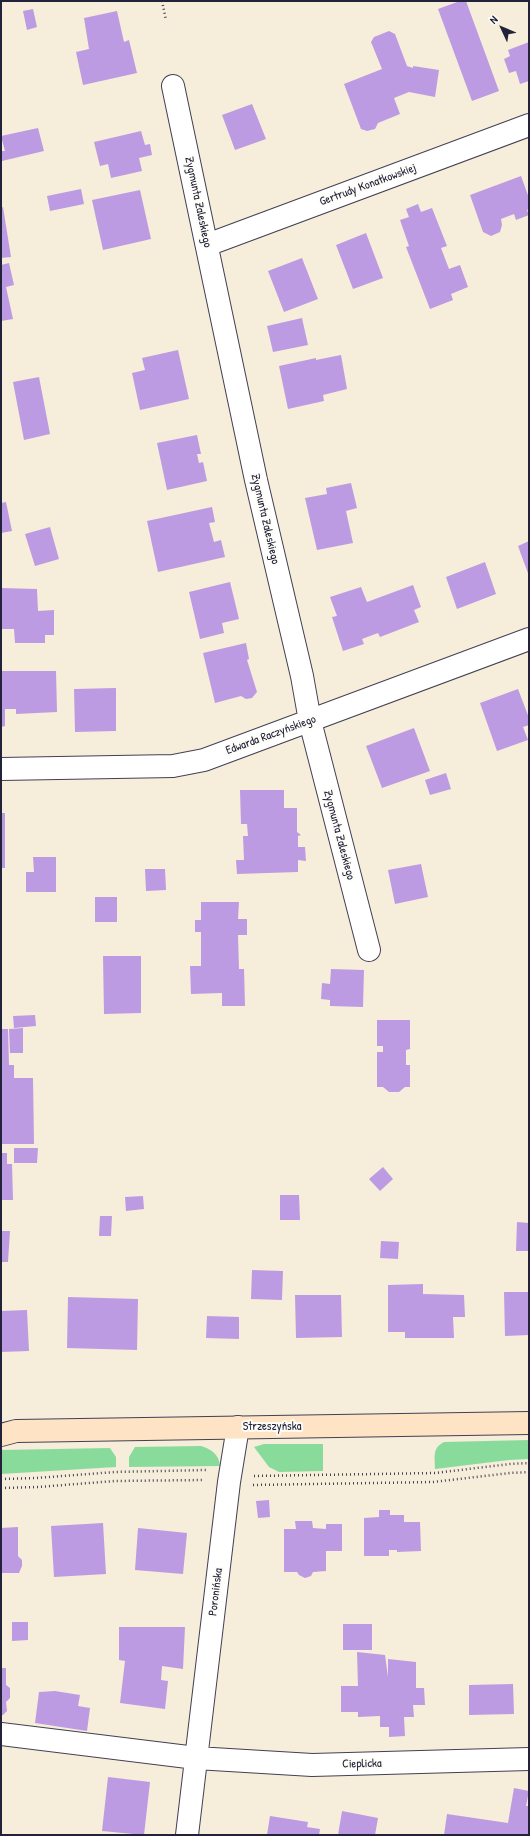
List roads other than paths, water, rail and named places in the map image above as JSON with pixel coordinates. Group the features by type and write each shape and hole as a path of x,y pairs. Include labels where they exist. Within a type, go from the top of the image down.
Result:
{"street":[{"name":"Zygmunta Zaleskiego","path":"173,86 256,480 302,676 310,721 369,950"},
{"name":"Gertrudy Konatkowskiej","path":"207,245 529,125"},
{"name":"Edwarda Raczyńskiego","path":"1,769 173,766 204,760 529,639"},
{"name":"Strzeszyńska","path":"6,1431 529,1423"},
{"name":"Poronińska","path":"187,1835 230,1476 238,1427"},
{"path":"1,1734 196,1758"},
{"name":"Cieplicka","path":"196,1758 312,1765 529,1759"}]}
